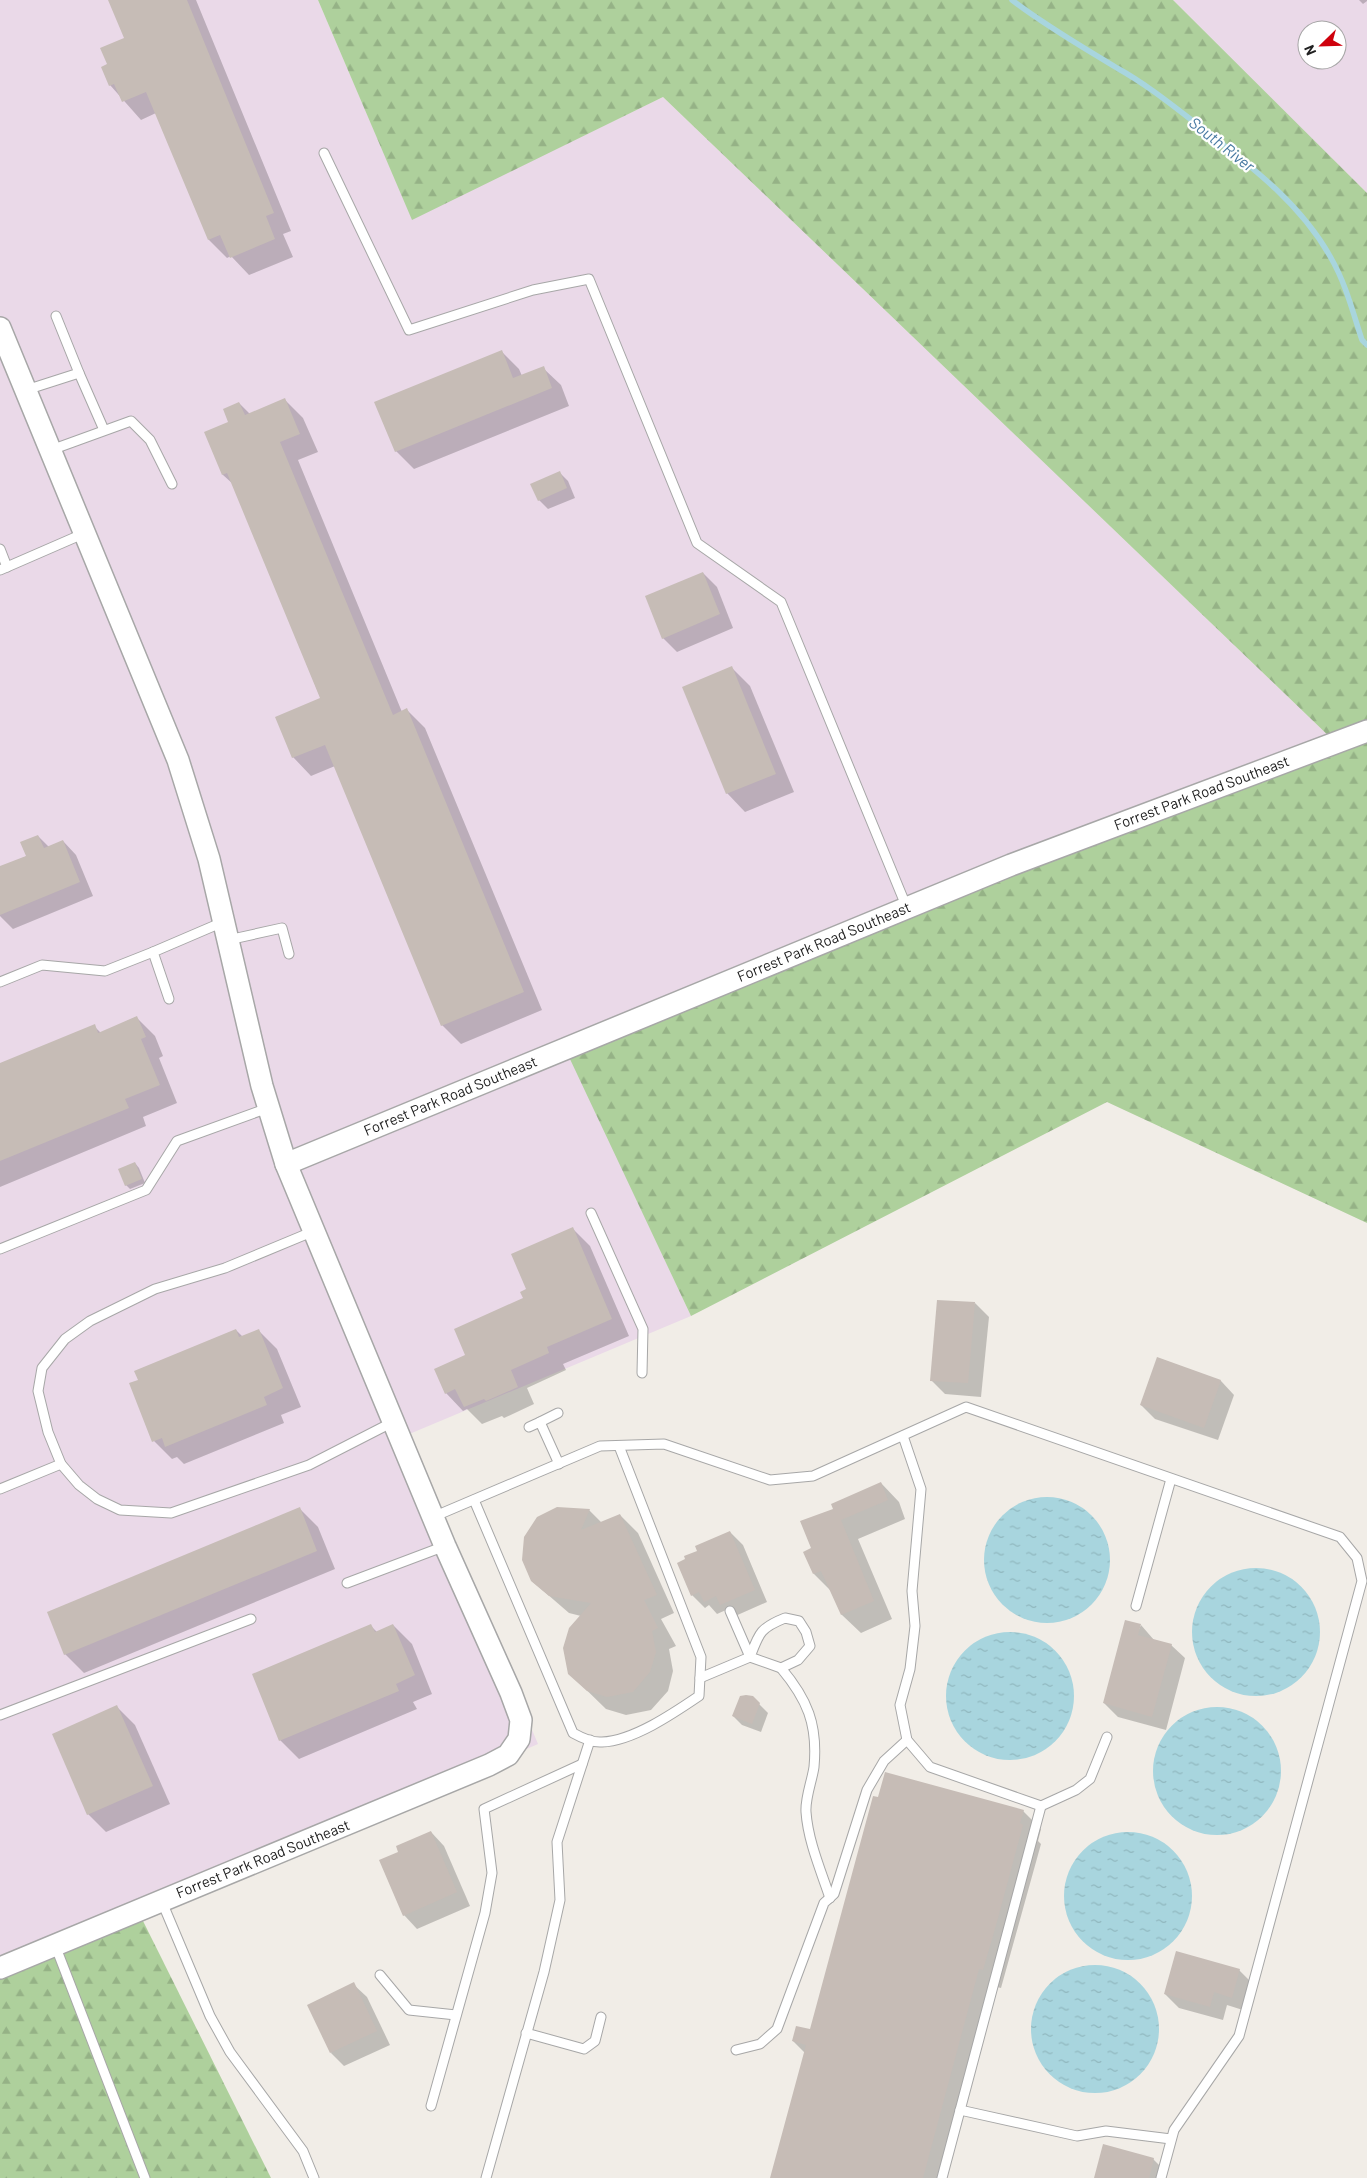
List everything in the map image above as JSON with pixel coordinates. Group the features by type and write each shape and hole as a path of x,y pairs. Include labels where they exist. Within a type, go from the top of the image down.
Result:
{"street":[{"path":"0,328 178,760 208,860 269,1108 286,1164 445,1546"},
{"name":"Forrest Park Road Southeast","path":"286,1164 1011,865 1367,731"},
{"name":"Forrest Park Road Southeast","path":"0,1968 489,1765 508,1755 519,1740 521,1720 512,1693 445,1546"}],"lane":[{"path":"324,153 408,330 533,290 589,279 697,543 781,602 907,908"},
{"path":"56,316 104,430"},
{"path":"26,390 79,373"},
{"path":"50,450 131,421 150,440 172,484"},
{"path":"0,549 4,568 85,533"},
{"path":"0,982 42,965 106,971 153,952 225,931 282,928 288,954"},
{"path":"153,952 169,999"},
{"path":"0,1249 146,1190 177,1141 269,1108"},
{"path":"591,1213 643,1329 642,1373"},
{"path":"314,1231 225,1268 154,1289 90,1321 65,1339 42,1368 38,1391 48,1432 61,1464 79,1485 97,1499 120,1510 171,1513 310,1465 393,1422"},
{"path":"433,1517 600,1446 664,1444 770,1480 813,1476 966,1407 1340,1538 1357,1558 1362,1581 1240,2036 1174,2130 1161,2178"},
{"path":"529,1427 558,1413"},
{"path":"540,1422 559,1464"},
{"path":"903,1436 921,1489 912,1591 916,1626 910,1669 900,1705 907,1740 930,1767 1041,1806 1076,1790 1090,1779 1107,1737"},
{"path":"474,1500 573,1733 590,1740 602,1742 620,1738 676,1712 699,1696 701,1656 619,1446"},
{"path":"0,1489 61,1464"},
{"path":"1136,1606 1171,1479"},
{"path":"347,1583 445,1546"},
{"path":"730,1611 750,1657"},
{"path":"750,1657 757,1639 766,1625 785,1618 799,1621 806,1632 810,1646 798,1660 781,1668"},
{"path":"0,1714 251,1619"},
{"path":"700,1678 750,1657 781,1668 808,1706 813,1726 814,1765 806,1812 815,1852 830,1898"},
{"path":"486,2178 544,1972 560,1900 557,1842 590,1740"},
{"path":"736,2050 760,2044 777,2029 824,1903 834,1894 867,1790 884,1761 907,1740"},
{"path":"431,2106 485,1913 492,1873 484,1809 582,1764"},
{"path":"942,2178 1041,1806"},
{"path":"161,1901 210,2016 222,2038 230,2052 303,2151 314,2178"},
{"path":"55,1945 145,2178"},
{"path":"380,1975 409,2010 456,2015"},
{"path":"526,2033 584,2049 595,2041 601,2017"},
{"path":"960,2110 1077,2136 1106,2131 1172,2139"}],"shaded area":[{"path":"0,0 318,0 412,219 663,97 1335,742 562,1040 691,1316 407,1435 538,1744 140,1915 0,1964"},
{"path":"1173,0 1367,0 1367,193 1298,125"}],"green space":[{"path":"318,0 1173,0 1367,193 1367,1223 1107,1102 691,1316 561,1040 1335,742 663,97 412,220"},
{"path":"140,1915 271,2178 0,2178 0,1964"}],"water":[{"path":"1047,1497 1071,1502 1082,1507 1092,1515 1100,1525 1105,1536 1110,1560 1105,1584 1100,1595 1092,1605 1082,1613 1071,1618 1047,1623 1023,1618 1012,1613 1002,1605 994,1595 989,1584 984,1560 989,1536 994,1525 1002,1515 1012,1507 1023,1502"},
{"path":"1256,1568 1269,1569 1281,1573 1301,1587 1315,1607 1319,1619 1319,1645 1315,1657 1301,1677 1281,1691 1269,1695 1256,1696 1243,1695 1231,1691 1211,1677 1197,1657 1193,1645 1192,1632 1193,1619 1197,1607 1211,1587 1231,1573 1243,1569"},
{"path":"1010,1632 1034,1637 1055,1651 1069,1672 1074,1696 1069,1720 1055,1741 1034,1755 1010,1760 986,1755 965,1741 951,1720 946,1696 951,1672 965,1651 986,1637"},
{"path":"1217,1707 1241,1712 1262,1726 1276,1747 1281,1771 1276,1795 1262,1816 1241,1830 1217,1835 1193,1830 1172,1816 1158,1795 1153,1771 1158,1747 1172,1726 1193,1712"},
{"path":"1128,1832 1152,1837 1173,1851 1187,1872 1192,1896 1187,1920 1173,1941 1152,1955 1128,1960 1104,1955 1083,1941 1069,1920 1064,1896 1069,1872 1083,1851 1104,1837"},
{"path":"1095,1965 1119,1970 1140,1984 1154,2005 1159,2029 1154,2053 1140,2074 1119,2088 1095,2093 1071,2088 1050,2074 1036,2053 1031,2029 1036,2005 1050,1984 1071,1970"}],"building":[{"path":"108,0 187,0 274,213 266,216 275,239 230,258 220,235 208,240 146,92 122,102 114,84 109,86 101,67 107,64 100,48 124,38"},
{"path":"502,350 513,378 544,366 552,388 395,452 374,402"},
{"path":"285,398 300,434 280,442 393,715 407,708 524,992 441,1026 325,745 292,758 275,717 320,698 227,473 222,475 204,432 228,422 223,409 239,402 245,415"},
{"path":"560,471 567,488 538,501 530,484"},
{"path":"703,572 720,614 662,639 645,596"},
{"path":"732,666 776,774 726,794 682,687"},
{"path":"38,835 44,848 63,840 80,882 0,915 0,866 26,856 20,842"},
{"path":"137,1016 146,1037 141,1039 160,1085 125,1099 129,1108 0,1161 0,1063 95,1024 98,1033"},
{"path":"135,1162 142,1179 125,1186 118,1169"},
{"path":"573,1227 612,1319 547,1347 549,1353 511,1370 518,1387 486,1401 484,1399 464,1407 455,1389 445,1394 434,1369 465,1355 454,1329 523,1298 520,1292 526,1289 511,1254"},
{"path":"937,1300 975,1302 968,1383 930,1381"},
{"path":"236,1329 239,1337 259,1329 283,1388 264,1397 267,1405 165,1447 162,1438 152,1442 129,1383 138,1380 134,1371"},
{"path":"1157,1357 1221,1380 1204,1428 1140,1405"},
{"path":"881,1482 888,1500 841,1520 874,1601 841,1615 821,1571 813,1574 803,1552 811,1548 800,1521 833,1509 831,1504"},
{"path":"300,1507 317,1551 64,1655 47,1612"},
{"path":"557,1507 590,1509 581,1530 620,1514 657,1595 644,1600 658,1628 652,1631 656,1652 650,1672 633,1692 607,1697 587,1691 568,1674 563,1648 569,1628 591,1603 549,1596 531,1581 522,1560 524,1537 537,1517"},
{"path":"730,1531 755,1590 720,1605 716,1596 704,1602 699,1592 691,1596 677,1563 685,1559 684,1556 697,1551 695,1546"},
{"path":"1125,1620 1141,1624 1138,1635 1172,1644 1152,1717 1103,1703"},
{"path":"371,1624 375,1632 393,1624 415,1675 396,1684 399,1691 279,1741 252,1674"},
{"path":"740,1696 753,1696 760,1703 752,1724 732,1716"},
{"path":"117,1705 153,1786 87,1815 52,1734"},
{"path":"885,1772 1024,1810 1020,1823 1023,1825 998,1918 983,1970 979,1969 923,2178 770,2178 806,2045 792,2041 796,2026 810,2029 873,1796 878,1797"},
{"path":"431,1831 457,1892 403,1916 379,1860 398,1852 396,1846"},
{"path":"1176,1951 1240,1969 1232,1998 1214,1992 1210,2007 1164,1994"},
{"path":"354,1982 377,2031 330,2053 307,2005"},
{"path":"1103,2144 1154,2158 1149,2178 1094,2178"}],"waterway":[{"name":"South River","path":"1012,0 1077,44 1159,95 1236,154 1272,185 1304,219 1331,258 1345,288 1362,340 1367,345"}]}
